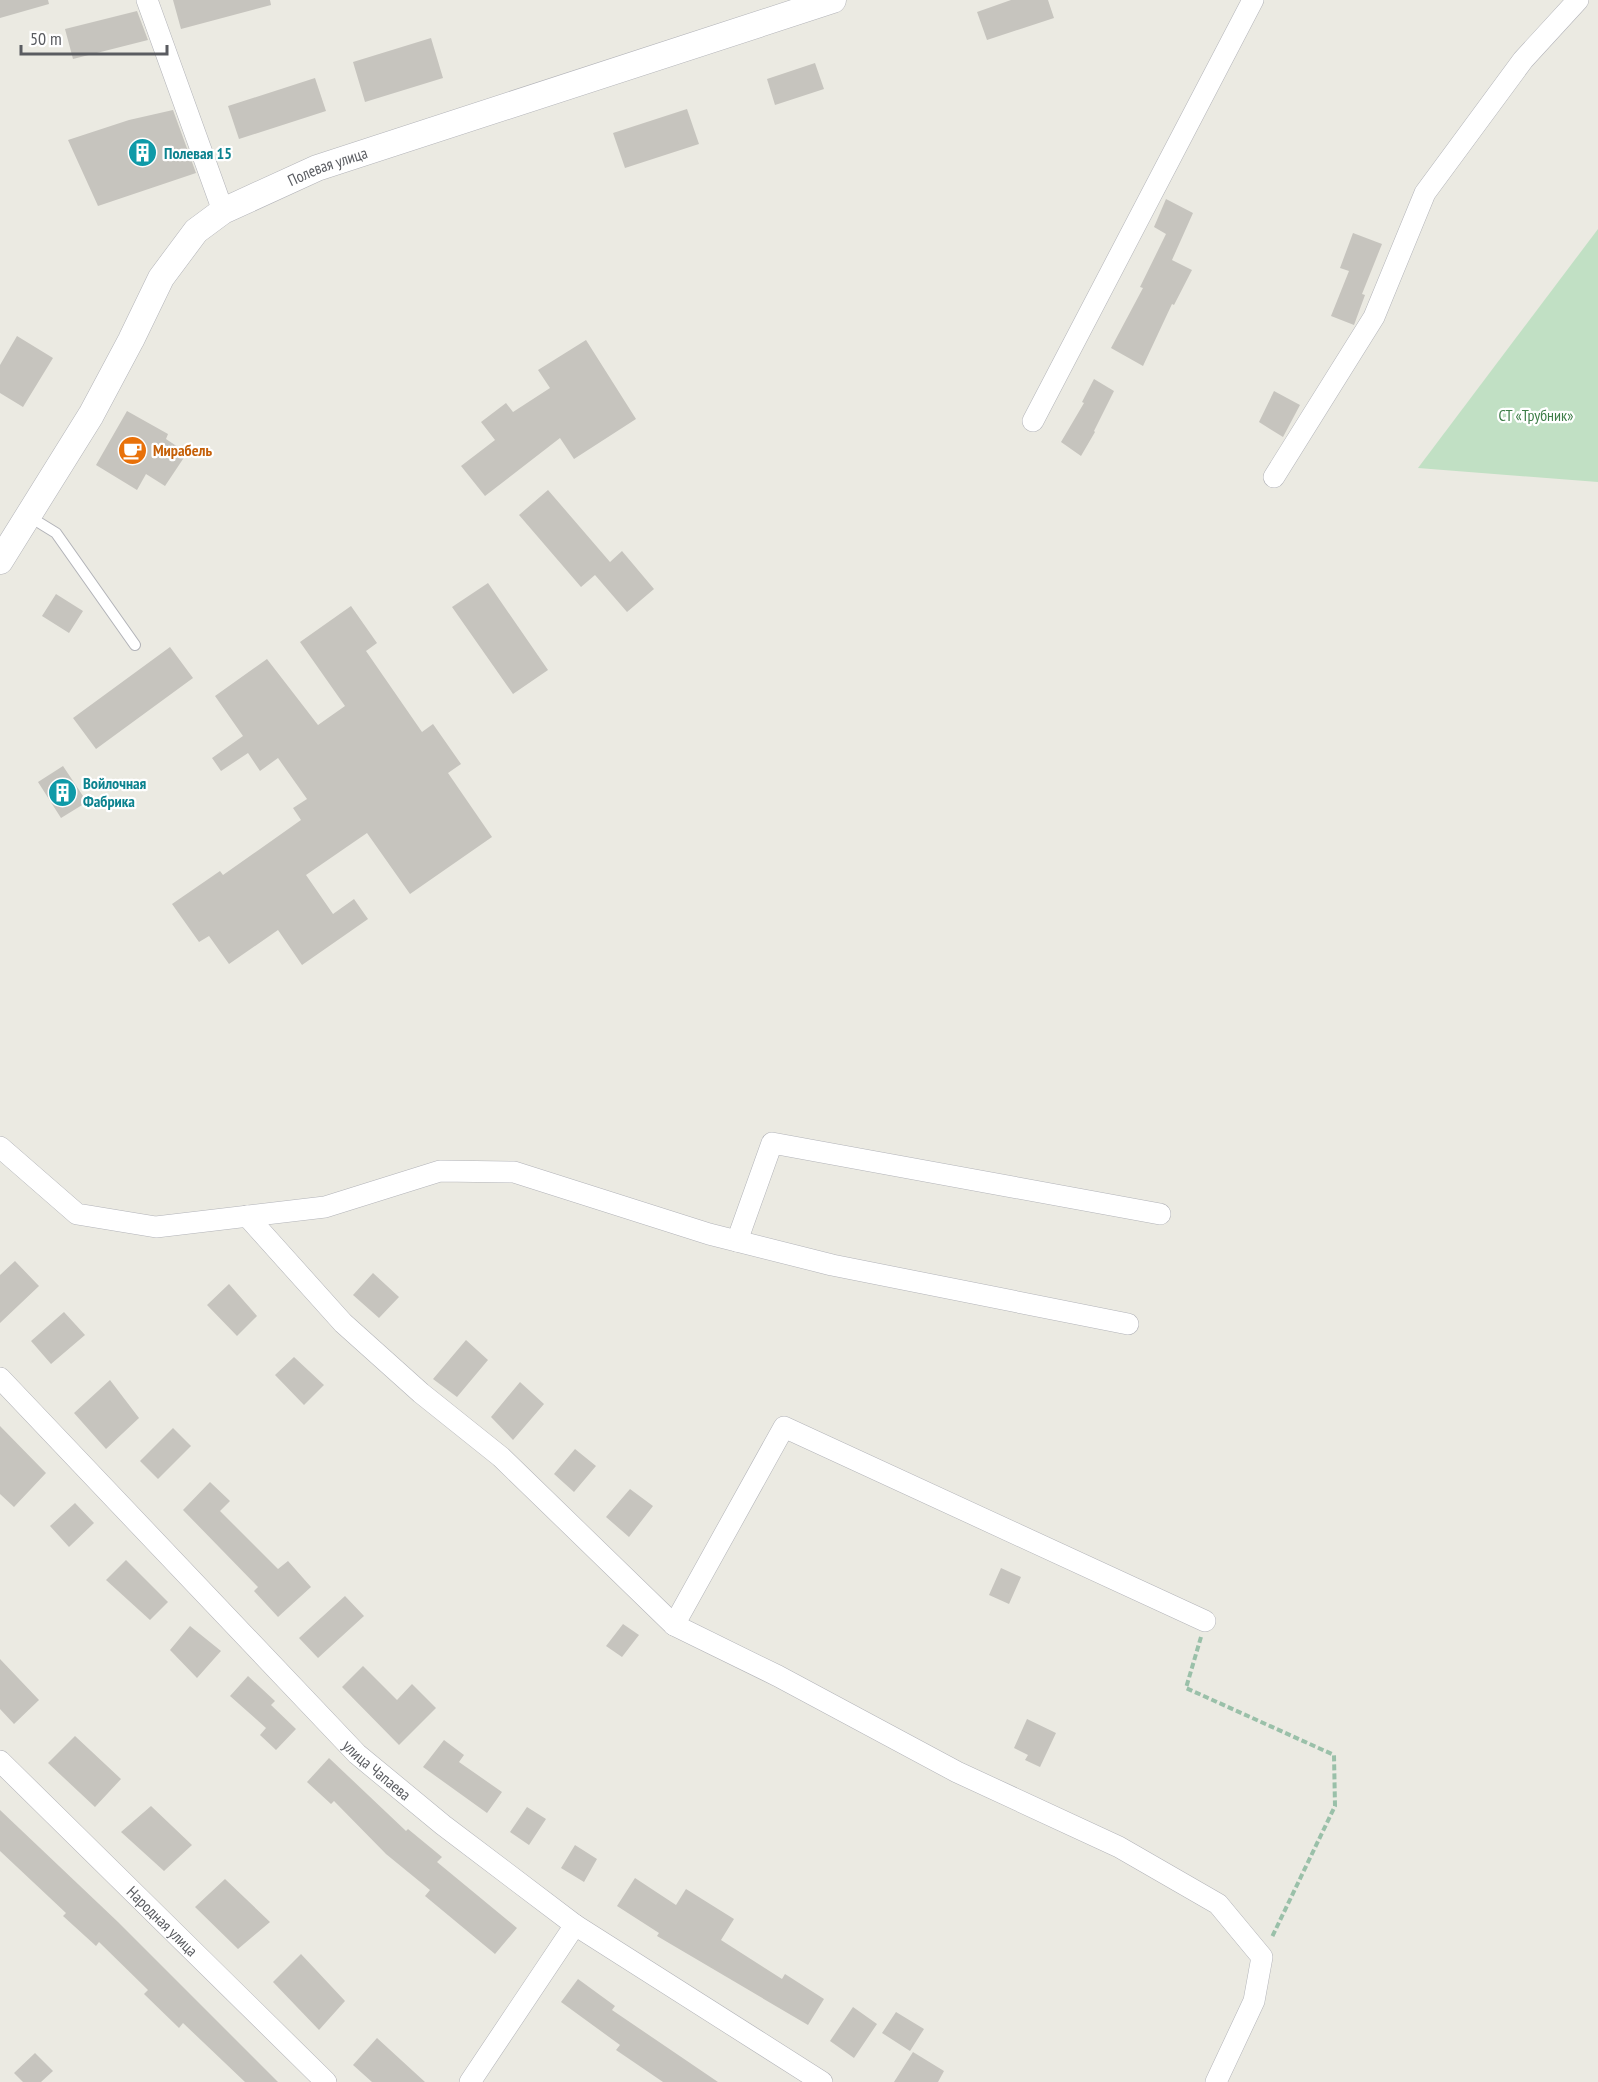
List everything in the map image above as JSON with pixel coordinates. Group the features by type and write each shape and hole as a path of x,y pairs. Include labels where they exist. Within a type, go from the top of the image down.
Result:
{"street":[{"path":"147,0 223,212"},
{"name":"Полевая улица","path":"0,561 30,517 96,405 161,278 196,231 223,212 317,168 833,0"},
{"path":"1033,421 1253,0"},
{"path":"1274,477 1374,317 1425,193 1523,60 1578,0"},
{"path":"737,1241 772,1143 1160,1214"},
{"path":"0,1147 77,1214 156,1227 325,1207 440,1171 514,1172 737,1241 832,1265 1128,1324"},
{"path":"247,1216 343,1323 421,1393 501,1456 674,1625 778,1676 957,1772 1119,1846 1218,1904 1262,1957 1254,2001 1216,2082"},
{"name":"улица Чапаева","path":"0,1378 357,1754 443,1825 575,1924 822,2082"},
{"path":"674,1625 784,1427 1205,1622"},
{"name":"Народная улица","path":"0,1761 326,2082"},
{"path":"470,2082 575,1924"}],"lane":[{"path":"30,517 56,533 135,645"}],"path":[{"path":"1205,1622 1186,1688 1334,1755 1335,1806 1262,1957"}],"green space":[{"name":"СТ «Трубник»","path":"1598,229 1598,482 1418,468"}],"building":[{"path":"0,0 48,0 49,4 0,18"},
{"path":"173,0 270,0 271,5 181,29"},
{"path":"1011,0 1048,0 1054,18 987,40 977,12"},
{"path":"137,11 148,40 73,59 65,29"},
{"path":"431,38 443,78 365,102 353,62"},
{"path":"815,63 824,89 775,105 767,79"},
{"path":"315,78 326,111 239,139 228,106"},
{"path":"687,109 699,144 625,168 613,133"},
{"name":"Полевая 15","path":"173,110 196,173 98,206 68,140 129,120"},
{"path":"1166,199 1193,213 1172,260 1192,270 1174,305 1172,304 1143,366 1111,348 1143,288 1140,287 1166,234 1154,227"},
{"path":"1353,233 1382,244 1362,294 1365,295 1354,325 1331,316 1349,271 1340,268"},
{"path":"17,336 53,358 23,407 0,393 0,365"},
{"path":"586,340 636,419 574,459 560,438 485,496 461,466 495,440 481,422 506,403 513,412 550,388 538,370"},
{"path":"1094,379 1114,391 1081,456 1061,442 1084,403 1082,402"},
{"path":"1274,391 1300,405 1283,437 1259,422"},
{"name":"Мирабель","path":"127,411 168,434 166,439 187,453 165,486 146,474 137,490 96,465"},
{"path":"548,490 610,562 622,551 654,589 627,612 595,575 581,587 519,515"},
{"path":"488,583 548,670 513,694 452,607"},
{"path":"56,594 83,611 69,633 42,616"},
{"path":"351,606 377,643 366,651 422,732 433,724 461,764 448,773 492,837 410,894 367,833 306,875 333,914 354,899 368,919 302,965 278,930 229,964 209,936 199,942 172,904 220,871 223,875 301,820 293,808 307,799 278,758 260,771 248,753 221,771 212,758 243,736 215,696 267,659 318,725 345,706 300,642"},
{"path":"170,647 193,678 96,749 73,718"},
{"name":"Войлочная Фабрика","path":"63,766 87,802 61,818 38,782"},
{"path":"15,1261 39,1286 0,1323 0,1275"},
{"path":"373,1273 399,1297 379,1318 353,1295"},
{"path":"229,1284 257,1316 237,1336 207,1305"},
{"path":"64,1312 85,1335 51,1364 31,1341"},
{"path":"466,1340 488,1360 457,1397 433,1379"},
{"path":"294,1357 324,1385 304,1405 275,1375"},
{"path":"110,1380 139,1418 106,1449 74,1413"},
{"path":"520,1382 544,1404 513,1440 491,1417"},
{"path":"0,1426 46,1473 14,1507 0,1494"},
{"path":"173,1428 191,1446 158,1479 140,1461"},
{"path":"575,1449 596,1466 574,1492 554,1474"},
{"path":"210,1482 230,1501 220,1511 278,1569 288,1561 311,1587 278,1617 254,1591 258,1587 183,1510"},
{"path":"630,1489 653,1506 629,1537 606,1517"},
{"path":"75,1503 94,1523 69,1547 50,1526"},
{"path":"126,1560 168,1602 150,1620 106,1580"},
{"path":"1001,1568 1021,1577 1009,1604 989,1595"},
{"path":"345,1596 364,1616 318,1658 299,1638"},
{"path":"623,1624 639,1635 622,1657 606,1646"},
{"path":"190,1626 221,1651 197,1678 170,1650"},
{"path":"0,1659 39,1700 14,1724 0,1709"},
{"path":"363,1666 397,1700 412,1684 436,1708 399,1745 342,1687"},
{"path":"248,1676 275,1701 271,1705 296,1729 276,1750 260,1735 266,1728 230,1696"},
{"path":"1027,1719 1056,1733 1040,1767 1025,1760 1028,1755 1014,1748"},
{"path":"75,1736 121,1779 95,1807 48,1763"},
{"path":"444,1740 464,1755 459,1762 502,1792 487,1813 423,1767"},
{"path":"329,1758 406,1831 408,1829 442,1857 437,1862 517,1928 495,1954 425,1896 430,1890 386,1854 334,1801 331,1804 307,1782"},
{"path":"151,1806 192,1845 164,1871 121,1832"},
{"path":"527,1807 546,1819 529,1845 510,1832"},
{"path":"0,1810 118,1922 278,2082 245,2082 183,2023 179,2028 144,1994 148,1990 99,1942 96,1946 63,1916 66,1913 0,1851"},
{"path":"575,1845 597,1859 584,1882 561,1868"},
{"path":"635,1878 676,1905 686,1889 734,1919 721,1940 782,1979 785,1974 824,1999 808,2025 657,1936 659,1933 617,1906"},
{"path":"225,1879 270,1922 238,1949 195,1907"},
{"path":"301,1954 345,2001 319,2030 273,1982"},
{"path":"578,1979 615,2006 612,2010 718,2082 663,2082 616,2050 620,2045 561,2002"},
{"path":"853,2007 877,2024 854,2058 830,2041"},
{"path":"896,2012 924,2029 910,2051 882,2033"},
{"path":"377,2038 425,2082 372,2082 353,2065"},
{"path":"913,2052 944,2071 938,2082 894,2082"},
{"path":"35,2053 53,2071 41,2082 23,2082 14,2073"}],"place":[{"name":"Полевая 15","path":"143,153"},
{"name":"Мирабель","path":"132,450"},
{"name":"Войлочная Фабрика","path":"62,792"}]}
